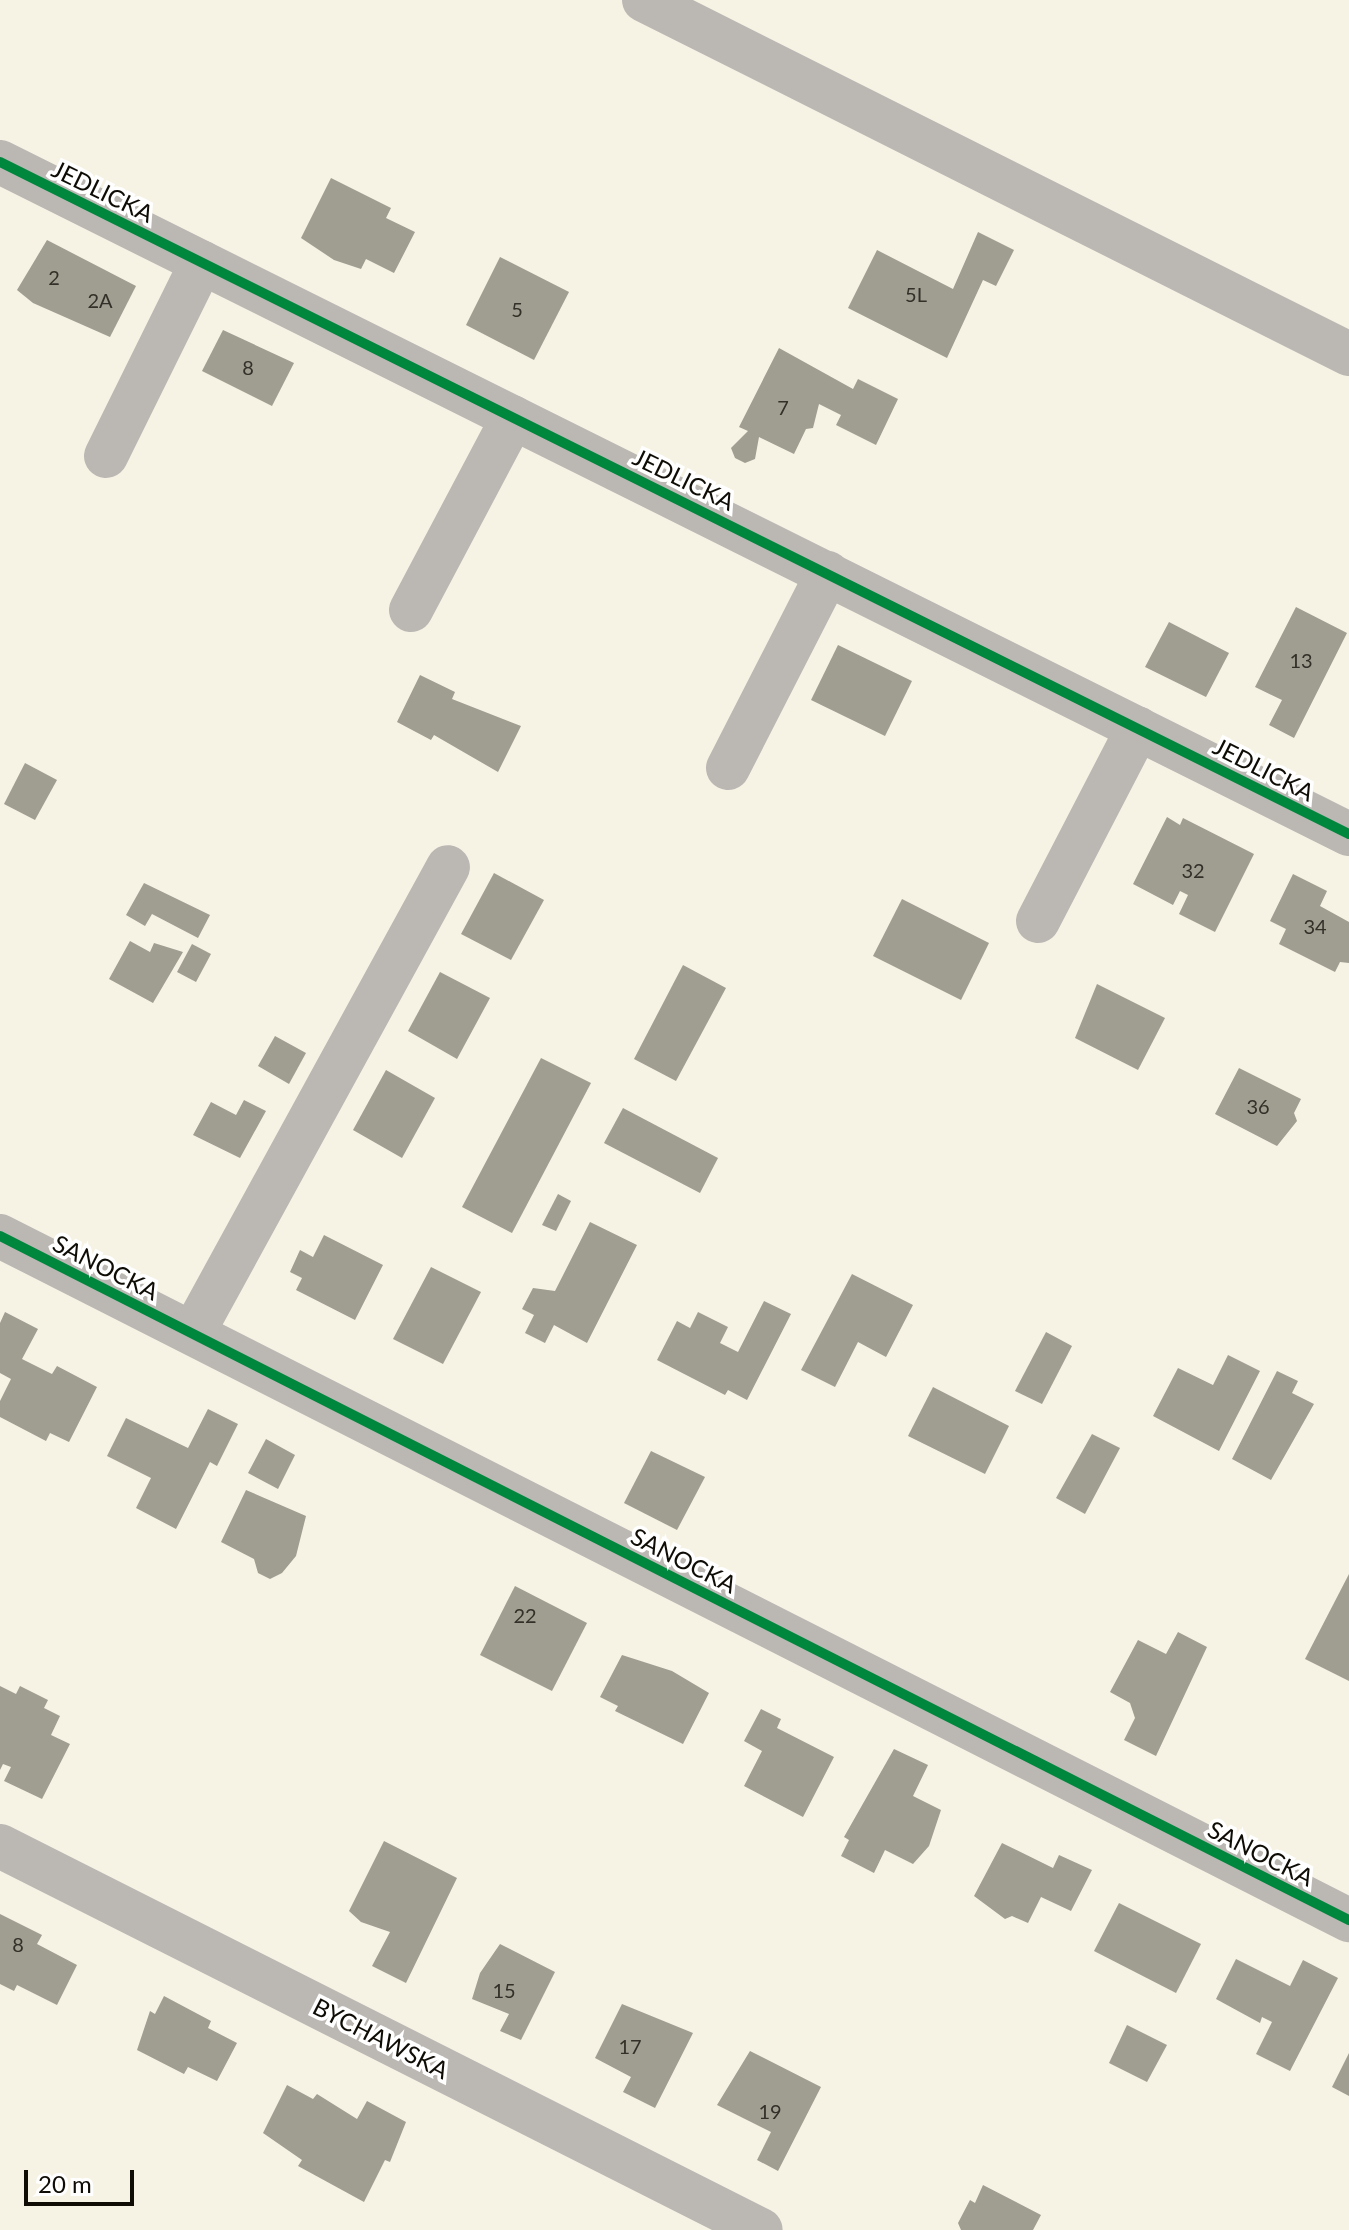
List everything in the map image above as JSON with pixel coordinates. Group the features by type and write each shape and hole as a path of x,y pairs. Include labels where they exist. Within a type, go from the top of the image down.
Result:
{"street":[{"path":"644,0 1349,354"},
{"name":"JEDLICKA","path":"0,162 1349,834"},
{"path":"106,456 202,262"},
{"path":"411,610 513,417"},
{"path":"728,768 828,573"},
{"path":"1038,921 1138,728"},
{"path":"193,1333 448,867"},
{"name":"SANOCKA","path":"0,1236 1349,1920"},
{"name":"BYCHAWSKA","path":"0,1846 761,2230"}],"building":[{"path":"331,178 391,208 386,218 415,232 394,273 366,259 361,269 334,260 301,238"},
{"path":"978,232 1014,250 996,286 983,280 947,358 848,308 877,250 953,289"},
{"path":"47,240 136,286 110,337 33,303 17,290"},
{"path":"500,257 569,292 534,360 466,325"},
{"path":"223,330 294,363 272,406 202,371"},
{"path":"779,348 853,389 858,379 898,399 876,445 836,425 841,415 819,404 813,428 806,429 794,454 759,437 755,459 745,463 735,458 731,448 748,431 739,427"},
{"path":"1296,607 1347,633 1294,738 1269,725 1282,700 1255,687"},
{"path":"1169,622 1229,653 1206,697 1145,667"},
{"path":"838,645 912,681 885,736 811,700"},
{"path":"420,675 455,692 452,699 521,726 498,772 434,735 431,740 397,722"},
{"path":"25,763 57,780 35,820 4,804"},
{"path":"1167,817 1180,825 1183,818 1254,854 1215,932 1179,914 1188,895 1180,891 1173,905 1133,884"},
{"path":"494,873 544,900 511,960 461,934"},
{"path":"1293,874 1327,891 1320,906 1349,922 1349,963 1340,962 1335,972 1279,944 1286,929 1270,921"},
{"path":"144,883 210,915 198,938 152,914 145,926 126,915"},
{"path":"902,899 989,943 961,1000 873,956"},
{"path":"130,941 150,952 154,943 183,952 153,1003 109,979"},
{"path":"192,944 211,954 196,982 177,972"},
{"path":"683,965 726,988 676,1081 634,1059"},
{"path":"440,972 490,998 457,1059 408,1031"},
{"path":"1097,984 1165,1018 1138,1070 1075,1038"},
{"path":"275,1036 306,1053 289,1084 258,1066"},
{"path":"541,1058 591,1083 512,1233 462,1207"},
{"path":"1239,1068 1301,1099 1294,1113 1297,1121 1277,1146 1215,1114"},
{"path":"386,1070 435,1098 402,1158 353,1130"},
{"path":"244,1100 266,1111 240,1158 193,1135 211,1102 236,1115"},
{"path":"623,1108 718,1158 700,1193 604,1143"},
{"path":"558,1194 571,1201 556,1231 542,1225"},
{"path":"590,1222 637,1245 587,1343 554,1325 545,1343 525,1333 534,1315 522,1309 533,1288 555,1291"},
{"path":"324,1235 383,1265 355,1320 296,1290 302,1278 290,1272 300,1250 313,1257"},
{"path":"431,1267 481,1292 443,1364 393,1339"},
{"path":"852,1274 913,1305 886,1357 858,1342 835,1387 801,1370"},
{"path":"764,1301 791,1314 747,1400 728,1390 725,1395 657,1360 677,1321 690,1328 698,1312 728,1327 720,1343 738,1352"},
{"path":"5,1312 38,1329 22,1359 52,1374 57,1366 97,1387 69,1442 50,1433 46,1441 0,1417 0,1401 11,1379 0,1373 0,1323"},
{"path":"1046,1332 1072,1346 1042,1404 1015,1391"},
{"path":"1228,1355 1260,1371 1219,1451 1153,1416 1178,1368 1213,1385"},
{"path":"1277,1371 1298,1381 1292,1393 1314,1404 1271,1480 1232,1459"},
{"path":"933,1387 1009,1426 985,1474 908,1436"},
{"path":"208,1409 238,1424 217,1466 210,1462 176,1529 136,1508 151,1478 107,1456 126,1418 188,1448"},
{"path":"1092,1434 1120,1448 1085,1514 1056,1498"},
{"path":"266,1439 295,1455 278,1489 248,1473"},
{"path":"651,1451 705,1477 677,1530 624,1503"},
{"path":"246,1490 306,1516 296,1556 282,1573 270,1579 258,1573 254,1559 221,1542"},
{"path":"1349,1574 1349,1681 1305,1659"},
{"path":"515,1586 587,1623 552,1691 480,1655"},
{"path":"1178,1632 1207,1647 1156,1756 1124,1740 1135,1718 1130,1703 1110,1692 1138,1640 1166,1654"},
{"path":"622,1655 672,1671 709,1693 683,1744 615,1711 618,1706 600,1697"},
{"path":"0,1686 16,1694 20,1686 48,1700 44,1708 60,1716 51,1735 70,1744 42,1799 4,1781 11,1767 3,1764 0,1770"},
{"path":"761,1709 781,1719 777,1728 834,1757 803,1817 744,1786 762,1751 744,1741"},
{"path":"894,1749 928,1765 913,1796 941,1810 929,1846 913,1864 885,1850 874,1873 841,1856 849,1840 844,1837"},
{"path":"384,1841 457,1878 406,1983 372,1966 390,1932 361,1922 349,1911"},
{"path":"1002,1843 1053,1868 1059,1855 1092,1870 1071,1911 1041,1897 1028,1923 1012,1916 1005,1919 974,1896"},
{"path":"1119,1903 1201,1944 1176,1993 1094,1951"},
{"path":"0,1914 42,1935 37,1944 77,1965 57,2005 17,1985 14,1991 0,1984"},
{"path":"500,1944 555,1972 521,2040 500,2031 509,2014 472,1999 480,1973"},
{"path":"1236,1959 1290,1986 1303,1960 1338,1978 1290,2071 1256,2054 1272,2022 1262,2017 1260,2023 1216,1999"},
{"path":"164,1996 211,2021 208,2028 237,2043 217,2081 188,2067 184,2074 137,2050 150,2011 155,2014"},
{"path":"622,2004 693,2033 655,2108 623,2092 631,2077 595,2058"},
{"path":"1127,2025 1167,2045 1147,2082 1109,2063"},
{"path":"750,2051 821,2087 778,2171 757,2160 771,2132 717,2105"},
{"path":"1349,2053 1349,2096 1332,2087"},
{"path":"287,2085 313,2099 317,2094 357,2119 367,2101 406,2122 390,2162 385,2160 364,2202 298,2166 302,2160 263,2133"},
{"path":"983,2185 1041,2215 1033,2230 961,2230 958,2223 970,2200 975,2203"}],"cycle path":[{"path":"0,162 1349,834"},
{"path":"0,1236 1349,1920"}]}
